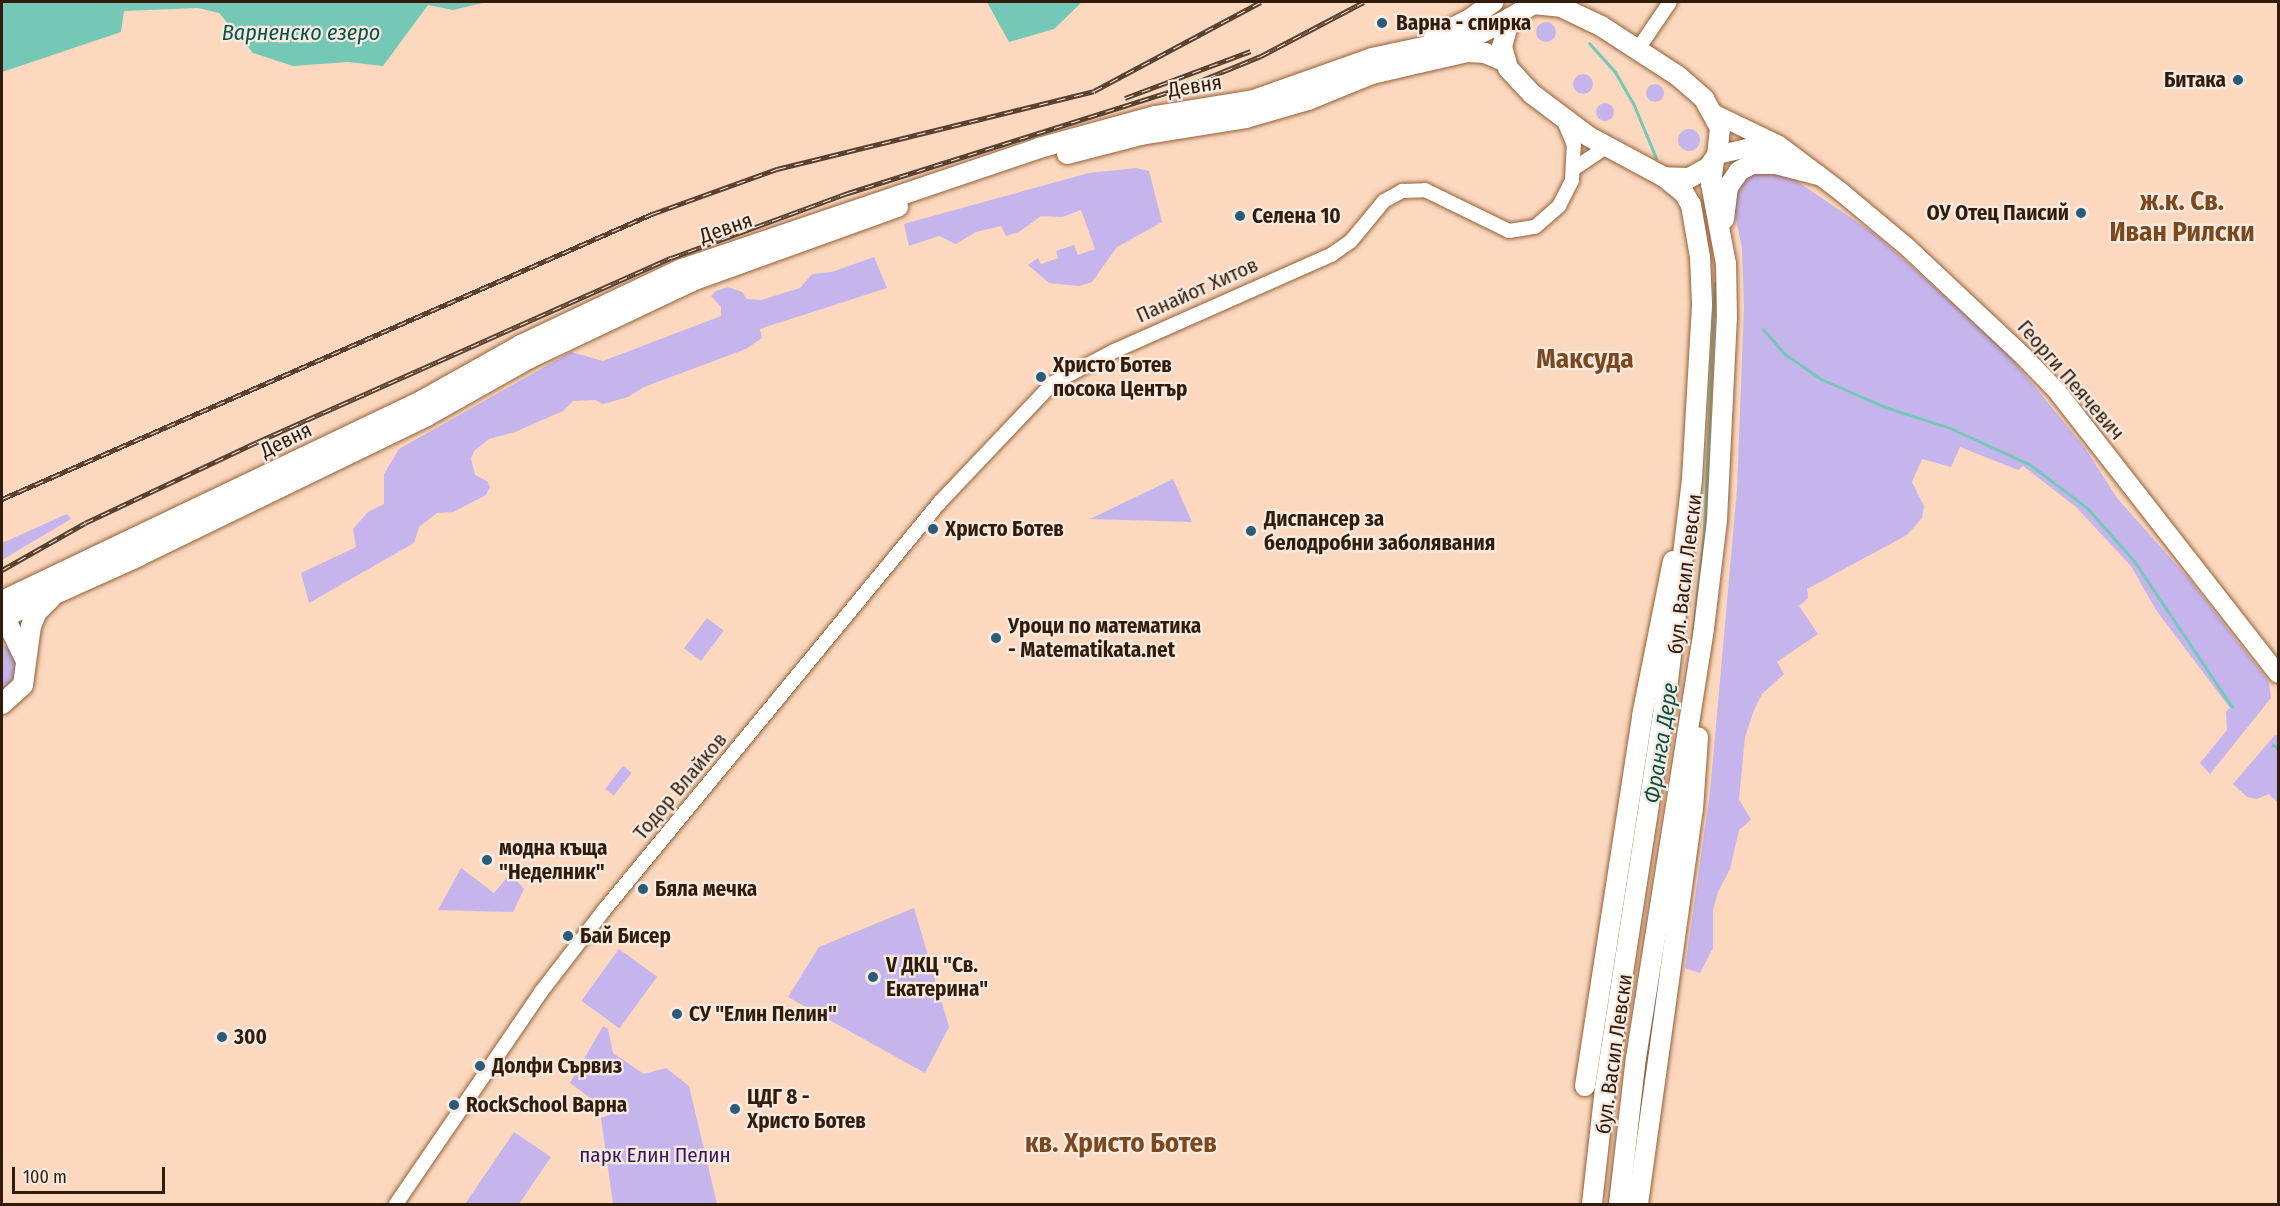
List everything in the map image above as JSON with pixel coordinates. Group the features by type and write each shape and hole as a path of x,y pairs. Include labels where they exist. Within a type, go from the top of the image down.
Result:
{"highway":[{"path":"1390,54 1451,29 1493,2"},
{"path":"1715,114 1691,88 1638,49 1566,6 1546,4 1520,9 1503,33 1504,61 1517,80 1563,118 1606,147 1664,177 1696,176 1716,158"},
{"name":"Девня","path":"7,608 132,542 400,412 521,345 682,268 866,203 1040,148 1155,116 1254,100 1390,54 1475,36 1520,9"},
{"name":"Девня","path":"7,608 58,593 416,421 528,359 692,281 1037,162 1141,135 1246,118 1372,74 1468,52 1485,52 1504,61"},
{"name":"бул. Васил Левски","path":"1619,1204 1636,1058 1704,628 1720,478 1727,349 1724,255 1712,194 1720,137 1715,114"},
{"path":"1724,255 1725,196 1739,171 1752,164 1768,163 1818,175"},
{"name":"бул. Васил Левски","path":"1592,1204 1607,1078 1669,678 1692,479 1702,304 1700,257 1691,205 1684,193 1664,177"},
{"path":"1585,1086 1642,716 1692,479"},
{"path":"2,704 23,685 25,651 37,612 58,593"},
{"path":"7,608 25,651"},
{"path":"1638,1204 1693,808 1704,628"},
{"path":"2,636 25,651"}],"main road":[{"name":"Георги Пеячевич","path":"1715,114 1790,154 1818,175 1914,254 2056,390 2278,674"},
{"name":"Георги Пеячевич","path":"1716,158 1751,147 1790,154"}],"street":[{"path":"1638,49 1670,2"},
{"path":"1563,118 1574,145 1575,168"},
{"path":"1575,168 1606,147"},
{"name":"Панайот Хитов","path":"1021,414 1053,383 1112,352 1336,252 1351,241 1383,201 1402,191 1425,190 1496,227 1522,230 1550,217 1567,195 1575,168"},
{"name":"Тодор Влайков","path":"396,1204 488,1068 600,915 940,502 1021,414"}],"green space":[{"path":"1546,22 1553,25 1556,32 1553,39 1546,42 1539,39 1536,32 1539,25"},
{"path":"1583,74 1590,77 1593,84 1590,91 1583,94 1576,91 1573,84 1576,77"},
{"path":"1655,84 1661,87 1664,93 1661,99 1655,102 1649,99 1646,93 1649,87"},
{"path":"1605,103 1611,106 1614,112 1611,118 1605,121 1599,118 1596,112 1599,106"},
{"path":"1689,129 1697,132 1700,140 1697,148 1689,151 1681,148 1678,140 1681,132"},
{"path":"1136,168 1149,171 1162,222 1117,247 1092,282 1079,286 1049,283 1028,265 1038,258 1041,264 1058,258 1056,251 1074,245 1078,255 1095,249 1081,210 1062,217 1041,216 1019,232 1006,236 1001,226 976,232 956,244 939,236 909,246 904,224 1089,173"},
{"path":"1761,170 1792,178 1875,234 2003,348 2085,448 2117,498 2189,579 2269,682 2271,698 2210,774 2200,763 2227,730 2226,711 2230,708 2156,610 2131,566 2076,507 2023,466 2018,470 1960,447 1951,467 1922,459 1912,482 1924,506 1922,518 1907,535 1807,589 1808,598 1799,606 1818,634 1777,662 1784,674 1762,694 1754,710 1745,737 1739,799 1751,820 1739,830 1730,869 1718,892 1713,910 1713,948 1700,973 1685,968 1710,793 1737,489 1744,307 1742,249 1733,203 1744,180"},
{"path":"874,257 887,288 760,329 762,338 746,349 644,387 628,397 603,404 595,400 573,401 563,411 515,432 489,439 474,451 471,459 475,475 487,481 490,487 486,495 453,512 437,513 419,527 414,543 309,603 301,573 356,547 353,529 368,512 384,504 384,474 399,449 571,352 603,361 721,316 721,307 711,296 716,291 728,287 742,292 747,299 761,300 800,288 812,274 832,272"},
{"path":"1173,479 1192,522 1090,519"},
{"path":"67,514 71,519 2,560 2,543"},
{"path":"707,618 724,631 701,661 684,648"},
{"path":"2,644 14,654 18,669 9,686 2,692"},
{"path":"2275,735 2278,736 2278,803 2269,794 2257,799 2247,797 2233,784"},
{"path":"623,766 632,773 614,796 605,789"},
{"path":"461,868 494,893 509,875 516,880 524,889 513,912 438,910"},
{"path":"914,908 949,1027 925,1073 788,997 819,947"},
{"path":"619,949 657,977 619,1028 581,1001"},
{"name":"парк Елин Пелин","path":"603,1026 608,1029 613,1053 644,1074 666,1068 689,1086 717,1204 613,1204 601,1118 612,1114 570,1083"},
{"path":"514,1132 551,1157 519,1204 465,1204"}],"water":[{"name":"Варненско езеро","path":"2,2 487,2 453,10 428,5 383,66 348,62 293,66 253,53 219,13 198,8 124,11 121,32 2,72"},
{"path":"987,2 1082,2 1054,29 1009,42"}],"waterway":[{"name":"Франга Дере","path":"1589,43 1615,72 1633,103 1656,158"},
{"name":"Франга Дере","path":"1692,642 1704,531 1715,283"},
{"path":"1763,329 1785,354 1821,379 1885,407 1950,428 2029,464 2087,508 2134,561 2232,707"},
{"path":"2273,745 2278,749"},
{"name":"Франга Дере","path":"1609,1204 1637,992"}],"railway":[{"path":"2,499 652,214 777,169 1094,91 1261,2"},
{"path":"2,570 85,523 257,442 671,258 848,193 1190,85 1261,56 1364,2"},
{"path":"1125,98 1251,51"}],"place":[{"name":"Варна - спирка","path":"1382,23"},
{"name":"Битака","path":"2238,80"},
{"name":"ОУ Отец Паисий","path":"2081,213"},
{"name":"Селена 10","path":"1240,216"},
{"name":"Христо Ботев посока Център","path":"1041,377"},
{"name":"Христо Ботев","path":"933,529"},
{"name":"Диспансер за белодробни заболявания","path":"1251,531"},
{"name":"Уроци по математика - Matematikata.net","path":"996,638"},
{"name":"модна къща \"Неделник\"","path":"487,860"},
{"name":"Бяла мечка","path":"643,889"},
{"name":"Бай Бисер","path":"568,936"},
{"name":"V ДКЦ \"Св. Екатерина\"","path":"873,977"},
{"name":"СУ \"Елин Пелин\"","path":"677,1014"},
{"name":"300","path":"222,1037"},
{"name":"Долфи Сървиз","path":"480,1066"},
{"name":"RockSchool Варна","path":"454,1105"},
{"name":"ЦДГ 8 - Христо Ботев","path":"735,1109"}],"district":[{"name":"ж.к. Св. Иван Рилски","path":"2182,216"},
{"name":"Максуда","path":"1585,360"},
{"name":"кв. Христо Ботев","path":"1121,1144"}]}
